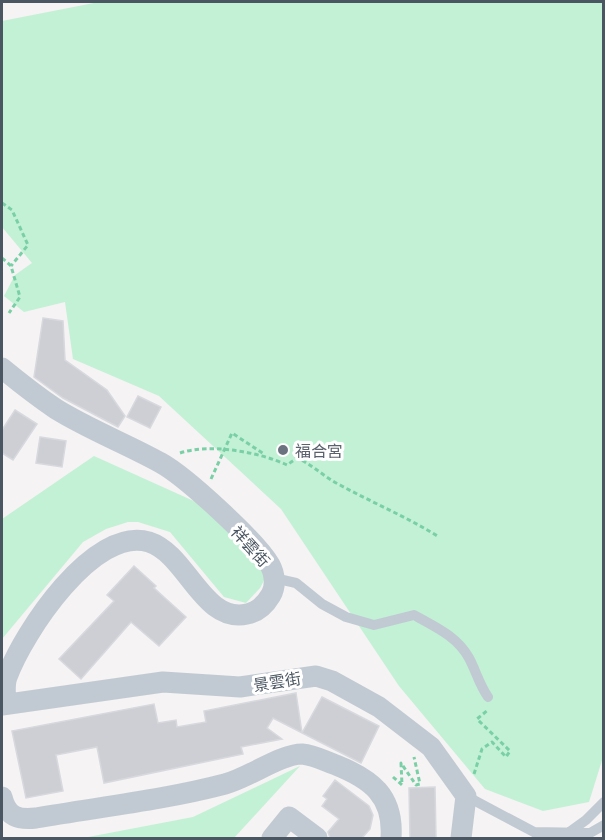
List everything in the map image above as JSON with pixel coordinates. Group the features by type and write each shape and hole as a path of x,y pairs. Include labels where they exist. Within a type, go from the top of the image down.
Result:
{"street":[{"name":"祥雲街","path":"2,369 57,409 97,433 162,464 203,496 262,554 271,567 274,578 274,590 262,607 240,616 229,614 209,602 162,548 137,540 113,545 86,562 42,617 6,679 3,704"},
{"name":"景雲街","path":"3,704 163,682 240,687 316,676 332,681 379,707 431,747 466,796"},
{"path":"2,797 11,816 20,820 36,818 207,788 255,774 286,757 312,755 371,782 379,791 390,817 391,838"},
{"path":"461,838 466,796"},
{"path":"272,838 290,817 317,838"}],"lane":[{"path":"274,578 296,583 322,604 346,617 374,625 414,615 452,636 469,658 478,682 488,697"},
{"path":"466,796 538,835 590,833 603,825"},
{"path":"568,833 586,820 603,802"}],"path":[{"path":"2,203 12,210 28,245 11,266"},
{"path":"2,258 11,266 20,297 9,313"},
{"path":"207,488 232,433 266,455 287,465 297,458 312,464 332,481 412,520 439,537"},
{"path":"182,452 214,450 266,455"}],"green space":[{"path":"99,2 603,2 604,754 589,802 543,811 485,789 399,686 281,509 159,396 73,359 65,302 24,312 4,296 15,275 32,263 2,227 2,21"},
{"path":"94,456 207,507 268,573 260,588 246,603 224,597 170,532 138,522 128,522 106,529 83,542 2,639 2,519"},
{"path":"300,766 234,838 83,838 193,817"}],"building":[{"path":"43,318 63,321 65,360 107,390 125,416 118,427 63,398 34,377"},
{"path":"138,396 161,407 150,428 127,417"},
{"path":"15,410 37,424 13,460 2,453 2,430"},
{"path":"40,437 66,441 62,467 36,463"},
{"path":"134,566 186,617 159,646 131,622 81,679 59,659 114,601 107,595"},
{"path":"296,693 302,733 273,718 267,728 282,739 241,747 243,754 104,783 97,747 56,755 63,791 26,798 12,731 154,704 158,723 176,720 177,727 206,722 204,711"},
{"path":"322,697 379,726 361,763 302,733"},
{"path":"335,780 369,806 373,815 370,829 362,838 330,838 328,832 339,819 322,806 327,799 323,796"},
{"path":"435,787 436,838 410,838 409,788"}],"place":[{"name":"福合宮","path":"283,450"}]}
